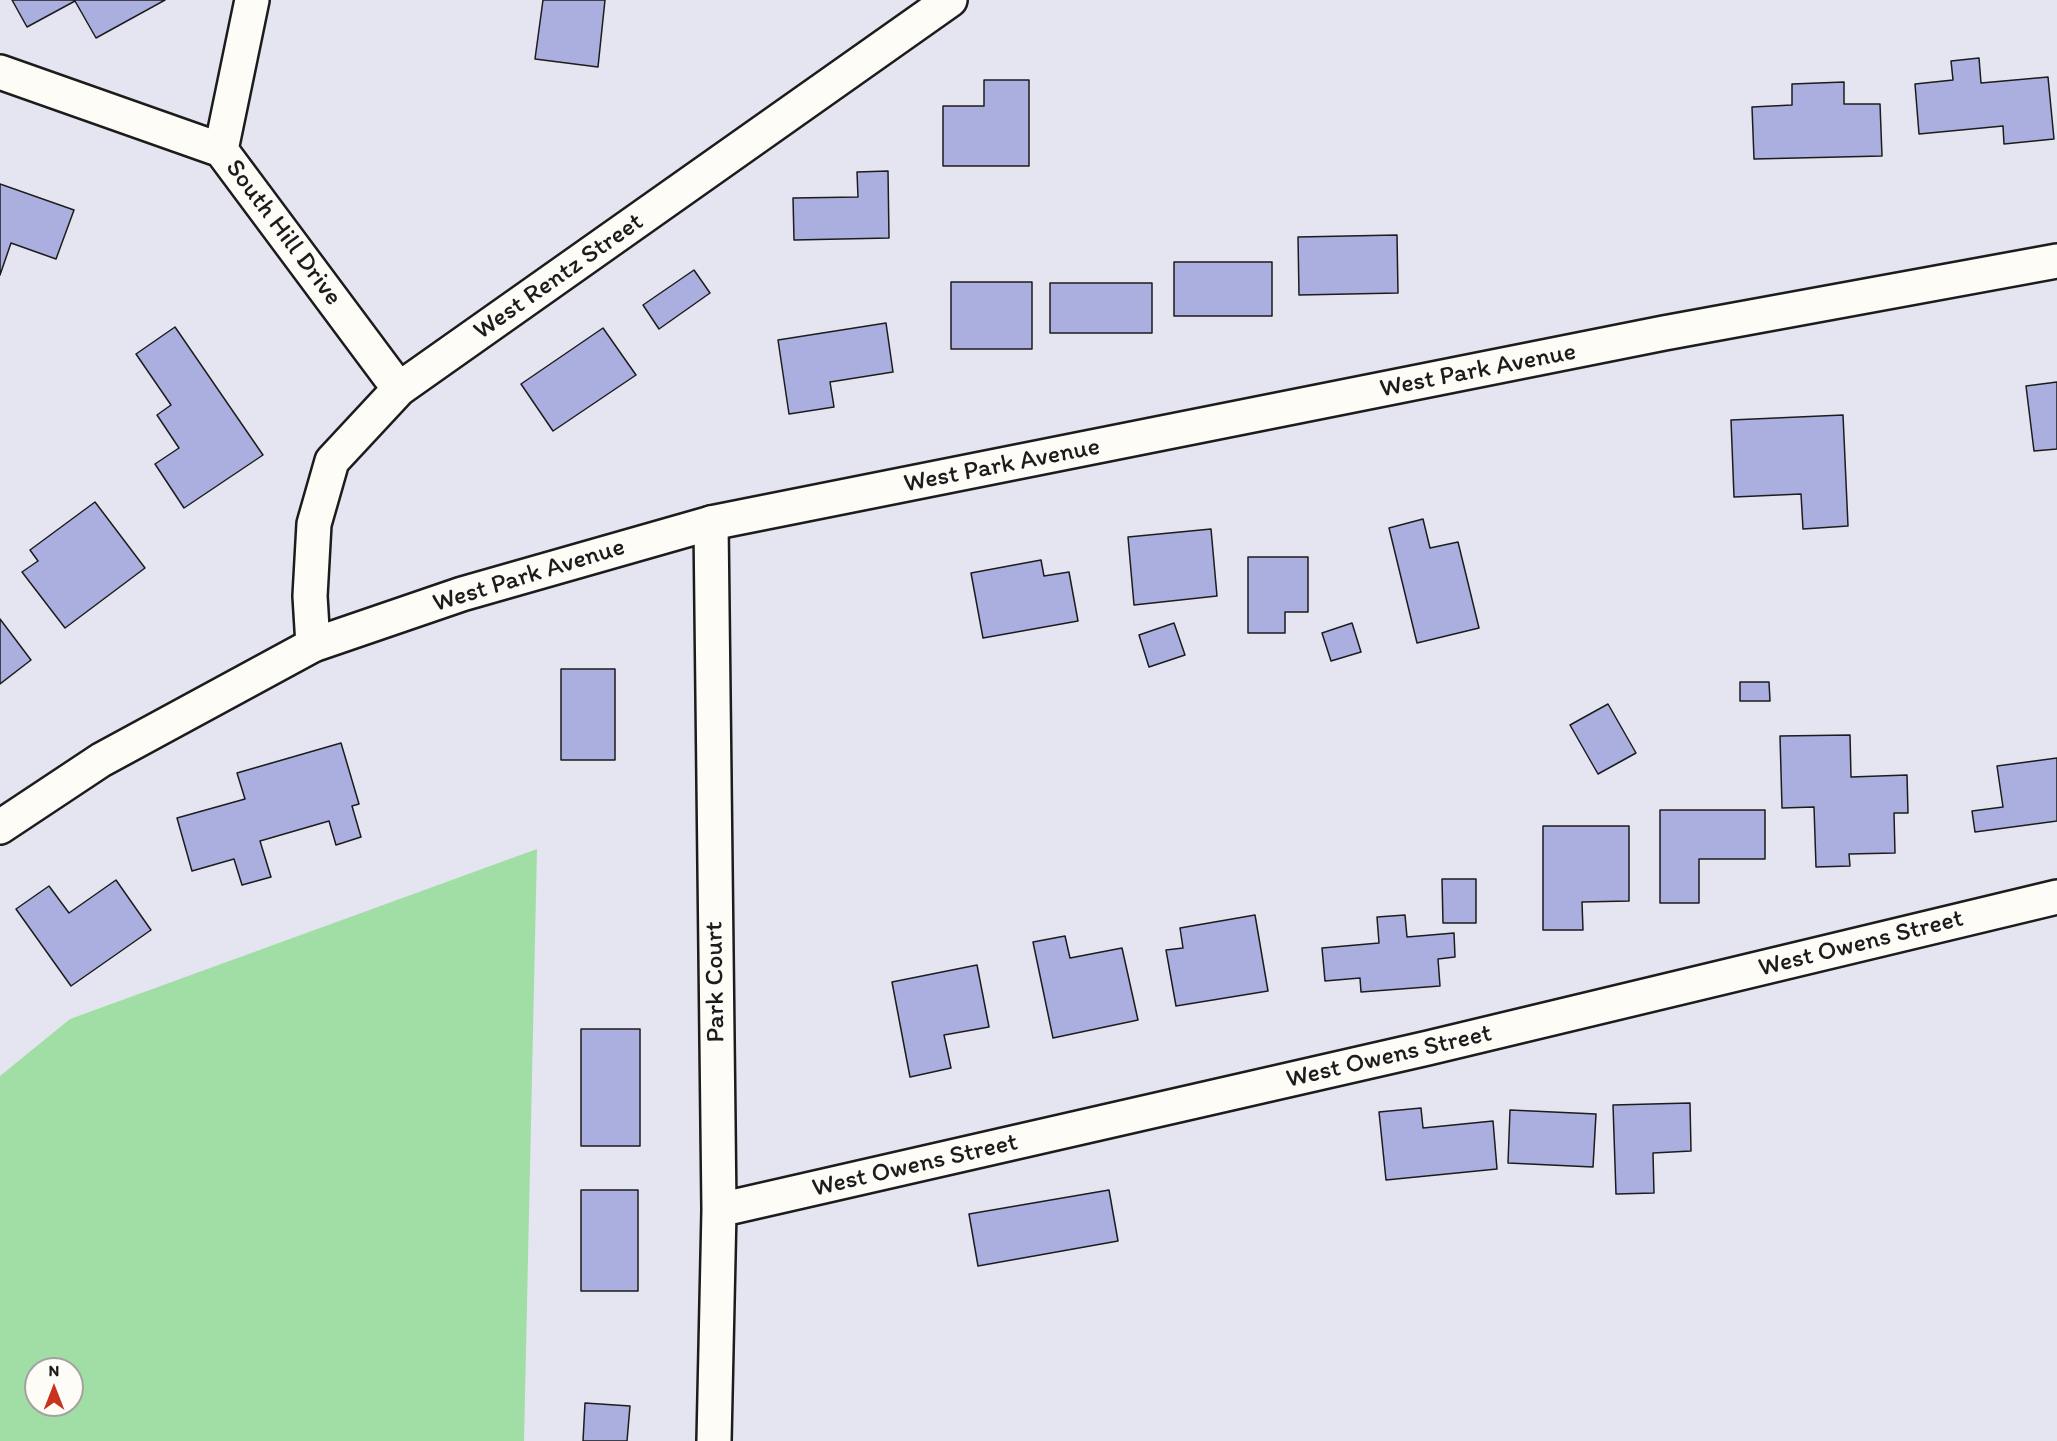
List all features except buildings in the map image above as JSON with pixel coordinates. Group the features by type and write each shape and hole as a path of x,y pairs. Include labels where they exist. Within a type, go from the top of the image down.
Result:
{"street":[{"path":"221,150 252,0"},
{"name":"West Rentz Street","path":"313,645 310,596 314,524 332,461 399,389 950,0"},
{"name":"South Hill Drive","path":"0,72 221,150 399,389"},
{"name":"West Park Avenue","path":"0,827 101,760 313,645 462,594 711,523 1664,333 2057,261"},
{"name":"Park Court","path":"711,523 719,1210 714,1441"},
{"name":"West Owens Street","path":"719,1210 1428,1048 2057,897"}],"green space":[{"path":"537,849 524,1441 0,1441 0,1076 70,1019"}]}
